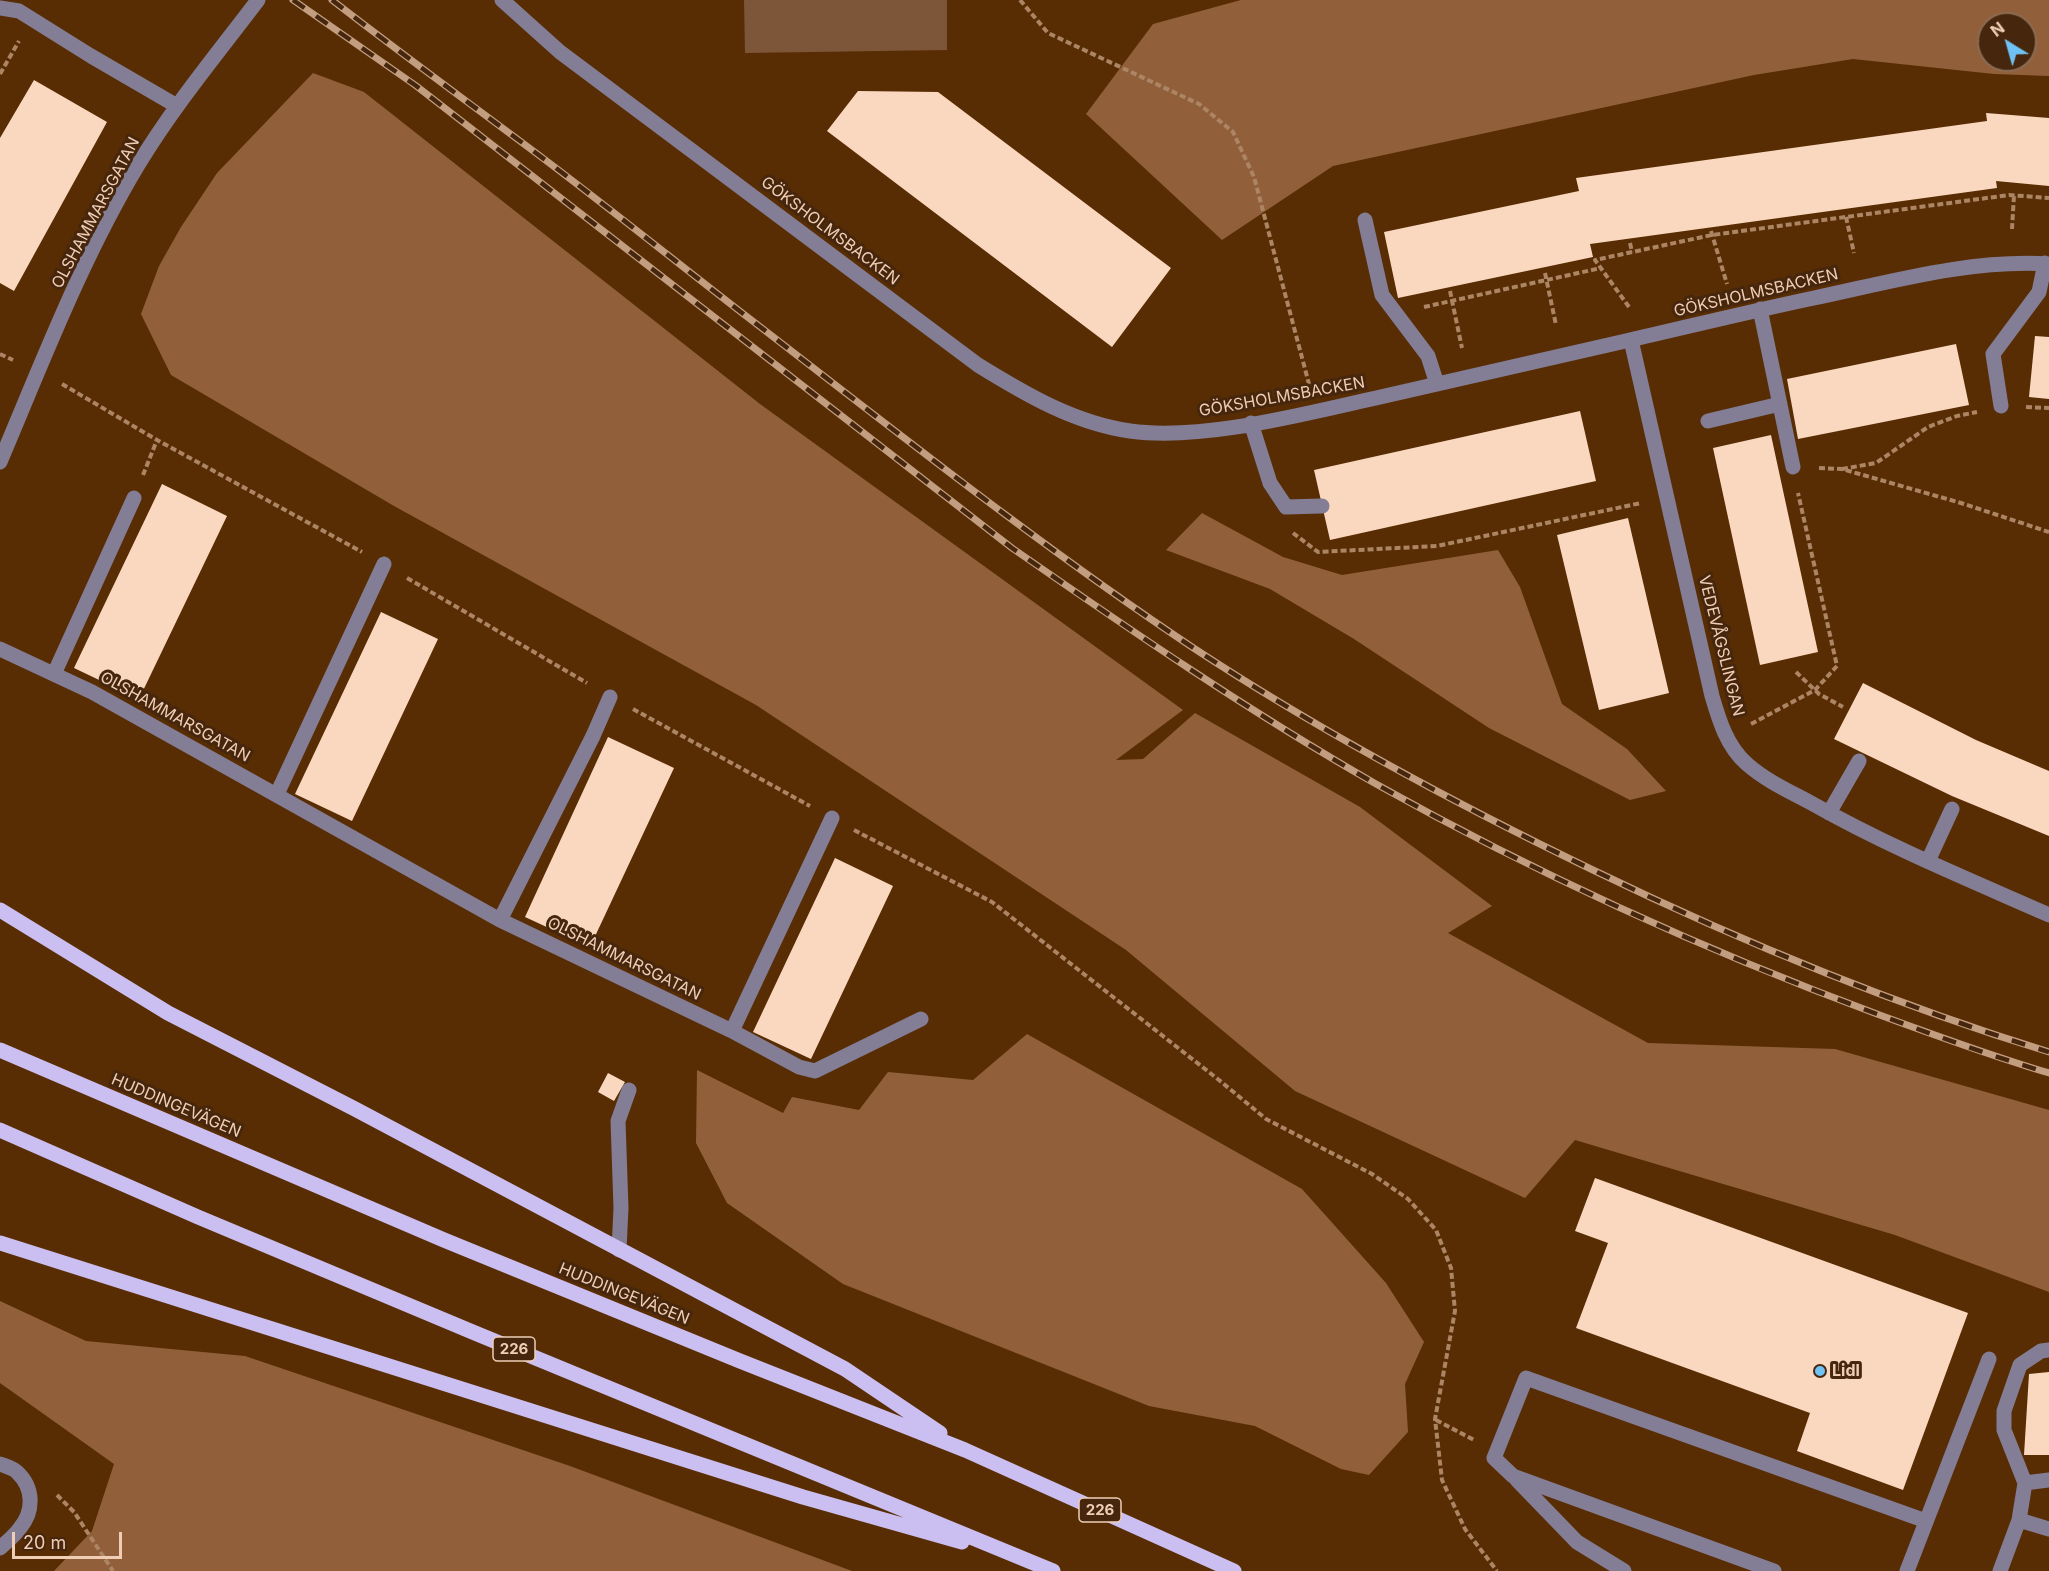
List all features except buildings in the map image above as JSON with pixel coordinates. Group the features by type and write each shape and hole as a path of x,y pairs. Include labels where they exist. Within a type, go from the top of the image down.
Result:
{"main road":[{"path":"0,910 168,1013 355,1109 845,1369 965,1450"},
{"name":"HUDDINGEVÄGEN","path":"0,1050 444,1240 965,1450 1234,1571"},
{"name":"226","path":"0,1130 475,1333 1053,1571"},
{"path":"0,1243 803,1497 1031,1562"}],"street":[{"name":"OLSHAMMARSGATAN","path":"0,462 81,273 137,166 177,106 258,0"},
{"name":"GÖKSHOLMSBACKEN","path":"502,0 560,52 978,365 1027,395 1082,419 1130,431 1184,432 1251,423 1437,384 1760,309 1915,276 1965,268 2047,264"},
{"path":"0,8 19,11 177,106"},
{"path":"1365,220 1382,295 1428,356 1437,384"},
{"path":"2001,406 1993,354 2039,292 2047,264"},
{"path":"1760,309 1793,467"},
{"name":"VEDEVÅGSLINGAN","path":"1631,340 1720,724 1734,748 1745,763 1767,778 1865,833 2049,915"},
{"path":"1708,421 1780,404"},
{"path":"1251,423 1270,483 1286,507 1322,506"},
{"path":"54,674 134,498"},
{"path":"277,794 384,564"},
{"name":"OLSHAMMARSGATAN","path":"0,649 92,692 500,920 732,1031 799,1067 814,1071 921,1019"},
{"path":"500,920 593,736 610,697"},
{"path":"1829,813 1859,761"},
{"path":"1928,861 1952,809"},
{"path":"732,1031 832,818"},
{"path":"619,1250 621,1208 618,1121 629,1090"},
{"path":"2001,1571 2019,1520 2025,1483 2004,1430 2004,1411 2020,1365 2041,1351 2049,1350"},
{"path":"1907,1571 1989,1359"},
{"path":"1624,1571 1577,1542 1494,1458 1526,1378 1926,1521"},
{"path":"0,1464 16,1471 26,1483 31,1497 29,1515 20,1529 0,1548"},
{"path":"1513,1476 1774,1571"},
{"path":"2025,1483 2049,1480"},
{"path":"2019,1520 2049,1529"}],"path":[{"path":"1020,0 1048,33 1198,104 1233,132 1254,177 1309,384"},
{"path":"0,74 24,32"},
{"path":"2012,229 2014,195"},
{"path":"1629,307 1595,260 1712,233 2014,195 2049,198"},
{"path":"1846,217 1854,253"},
{"path":"1712,233 1727,284"},
{"path":"1630,243 1632,252"},
{"path":"1397,313 1602,268"},
{"path":"1545,273 1556,325"},
{"path":"1450,291 1462,348"},
{"path":"0,354 14,361"},
{"path":"60,384 157,440 384,564 610,697 992,902 1266,1119 1372,1174 1408,1199 1436,1230 1451,1268 1455,1311 1435,1419 1442,1480 1465,1529 1497,1571"},
{"path":"1750,724 1815,690 1837,666 1793,467 1842,469 1876,463 1928,427 1956,417 2001,406 2049,408"},
{"path":"134,498 157,440"},
{"path":"1842,469 1961,503 2049,532"},
{"path":"1292,532 1318,552 1437,546 1667,497"},
{"path":"1796,672 1815,690 1843,707"},
{"path":"1435,1419 1497,1452"},
{"path":"16,1471 62,1498 74,1512 113,1571"}],"shaded area":[{"path":"744,0 947,0 947,50 745,53"},
{"path":"1241,0 2049,0 2049,76 1994,74 1853,59 1754,75 1333,166 1222,240 1086,114 1153,24"},
{"path":"313,73 364,92 760,404 1183,710 1116,760 1143,759 1195,713 1360,807 1492,906 1448,933 1648,1043 1835,1049 2049,1110 2049,1292 1895,1235 1575,1140 1525,1198 1295,1091 1126,950 756,705 394,506 171,375 141,314 159,266 181,227 217,173"},
{"path":"1202,513 1283,557 1342,575 1498,550 1520,587 1562,704 1627,749 1666,791 1630,800 1489,728 1354,639 1270,589 1166,550"},
{"path":"1027,1034 1302,1189 1386,1283 1424,1342 1405,1384 1408,1432 1369,1475 1341,1469 1255,1426 1149,1406 843,1284 727,1203 696,1143 697,1070 783,1113 792,1097 859,1110 888,1072 973,1080"},
{"path":"0,1301 86,1341 245,1356 570,1466 852,1571 54,1571 92,1531 114,1464 0,1383"}],"railway":[{"path":"293,0 415,85 1012,548 1146,640 1329,757 1498,849 1685,937 1877,1014 2049,1073"},
{"path":"332,0 561,172 1020,526 1136,609 1243,680 1342,739 1442,794 1650,897 1819,970 1933,1013 2049,1052"}],"place":[{"name":"Lidl","path":"1820,1371"}]}
